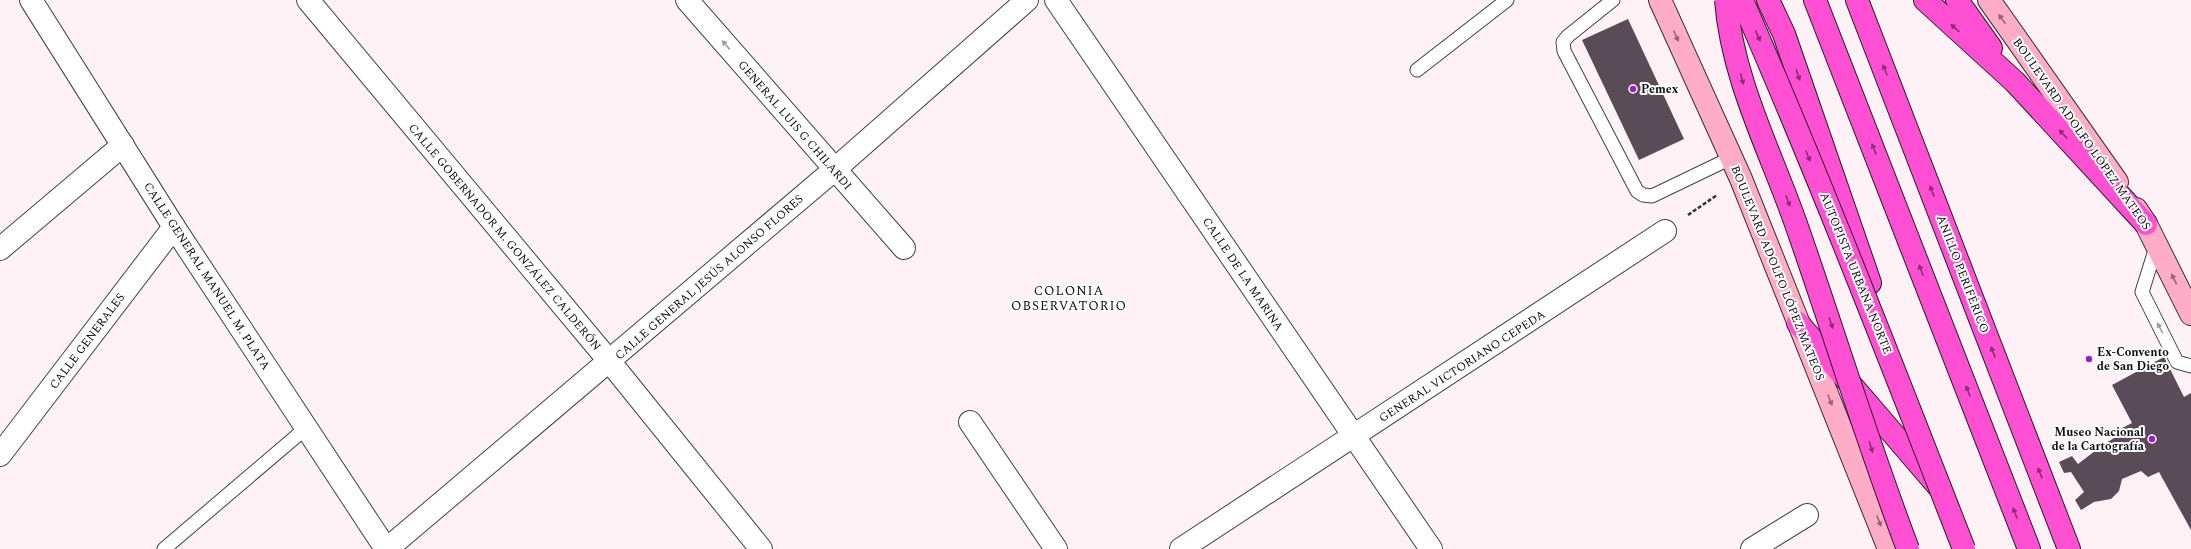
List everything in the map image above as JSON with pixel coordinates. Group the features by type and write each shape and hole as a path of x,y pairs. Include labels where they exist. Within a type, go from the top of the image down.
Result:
{"highway":[{"path":"1726,0 1728,23 1744,87 1791,209 1833,328 1881,478 1908,549"},
{"name":"AUTOPISTA URBANA NORTE","path":"1742,0 1782,91 1874,318 1964,549"},
{"path":"1768,0 1784,34 1872,289 1953,502 1973,549"},
{"path":"1815,0 2029,549"},
{"name":"ANILLO PERIFÉRICO","path":"1857,0 2069,549"},
{"path":"1924,0 2015,82 2146,224"},
{"path":"1957,0 2015,82"},
{"path":"1798,323 1953,502"}],"main road":[{"name":"BOULEVARD ADOLFO LÓPEZ MATEOS","path":"1660,0 1741,179 1889,549"},
{"name":"BOULEVARD ADOLFO LÓPEZ MATEOS","path":"1989,0 2146,224 2191,314"}],"street":[{"name":"CALLE GENERAL MANUEL M. PLATA","path":"31,0 174,227 387,549"},
{"name":"CALLE GOBERNADOR M. GONZÁLEZ CALDERÓN","path":"308,0 610,362 761,549"},
{"name":"GENERAL LUIS G CHILARDI","path":"687,0 834,170 904,248"},
{"name":"CALLE GENERAL JESÚS ALONSO FLORES","path":"387,549 610,362 834,170 1027,0"},
{"name":"CALLE DE LA MARINA","path":"1056,0 1431,549"},
{"path":"0,249 123,145"},
{"name":"CALLE GENERALES","path":"0,455 174,227"},
{"name":"GENERAL VICTORIANO CEPEDA","path":"1181,549 1665,231"},
{"path":"970,422 1056,549"},
{"path":"1752,549 1807,514"}],"lane":[{"path":"1417,70 1507,0"},
{"path":"1613,0 1568,36 1563,42 1564,51 1637,191 1643,195 1652,196 1731,158"},
{"path":"2156,244 2142,292 2177,362 2191,366"},
{"path":"164,549 306,428"}],"path":[{"path":"1665,231 1741,179"}],"building":[{"name":"Pemex","path":"1628,19 1684,139 1639,160 1582,40"},
{"name":"Museo Nacional de la Cartografía","path":"2164,357 2184,397 2191,393 2191,530 2159,472 2148,477 2141,471 2122,479 2119,491 2111,499 2094,502 2081,510 2075,500 2084,492 2071,472 2064,473 2059,462 2072,456 2078,464 2104,444 2123,433 2120,429 2132,423 2112,385"}],"place":[{"name":"Pemex","path":"1633,89"},
{"name":"Ex-Convento de San Diego","path":"2089,359"},
{"name":"Museo Nacional de la Cartografía","path":"2152,439"}],"district":[{"name":"COLONIA OBSERVATORIO","path":"1069,298"}]}
